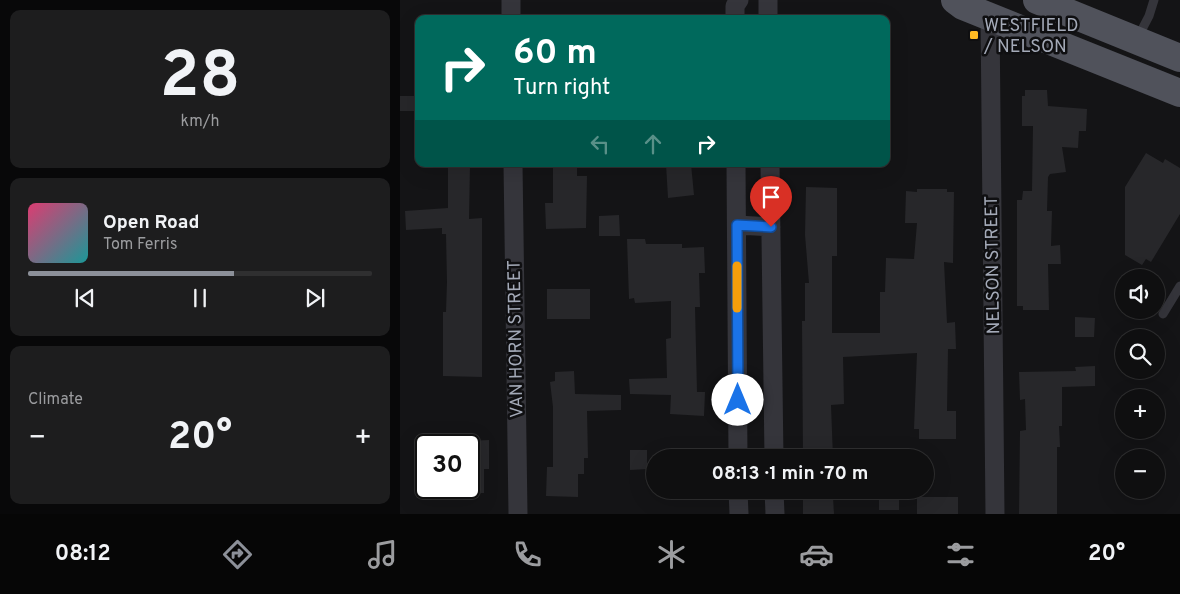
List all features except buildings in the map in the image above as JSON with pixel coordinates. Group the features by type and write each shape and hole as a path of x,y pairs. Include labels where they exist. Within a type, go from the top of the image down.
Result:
{"main road":[{"path":"955,0 963,6 1180,93"},
{"path":"1037,0 1180,58"}],"street":[{"path":"511,0 511,15"},
{"path":"735,15 735,6 738,0"},
{"path":"768,0 768,15"},
{"name":"NELSON STREET","path":"990,16 994,514"},
{"name":"VAN HORN STREET","path":"513,167 518,514"},
{"path":"736,167 738,449"},
{"path":"770,167 774,449"},
{"path":"737,225 771,227"},
{"path":"738,499 738,514"},
{"path":"774,499 775,514"}],"lane":[{"path":"1137,40 1149,16 1154,0"},
{"path":"1165,311 1180,286"}],"slow traffic":[{"path":"737,266 737,308"}],"place":[{"name":"WESTFIELD / NELSON","path":"974,35"}],"route":[{"path":"738,400 737,225 771,227"}]}
